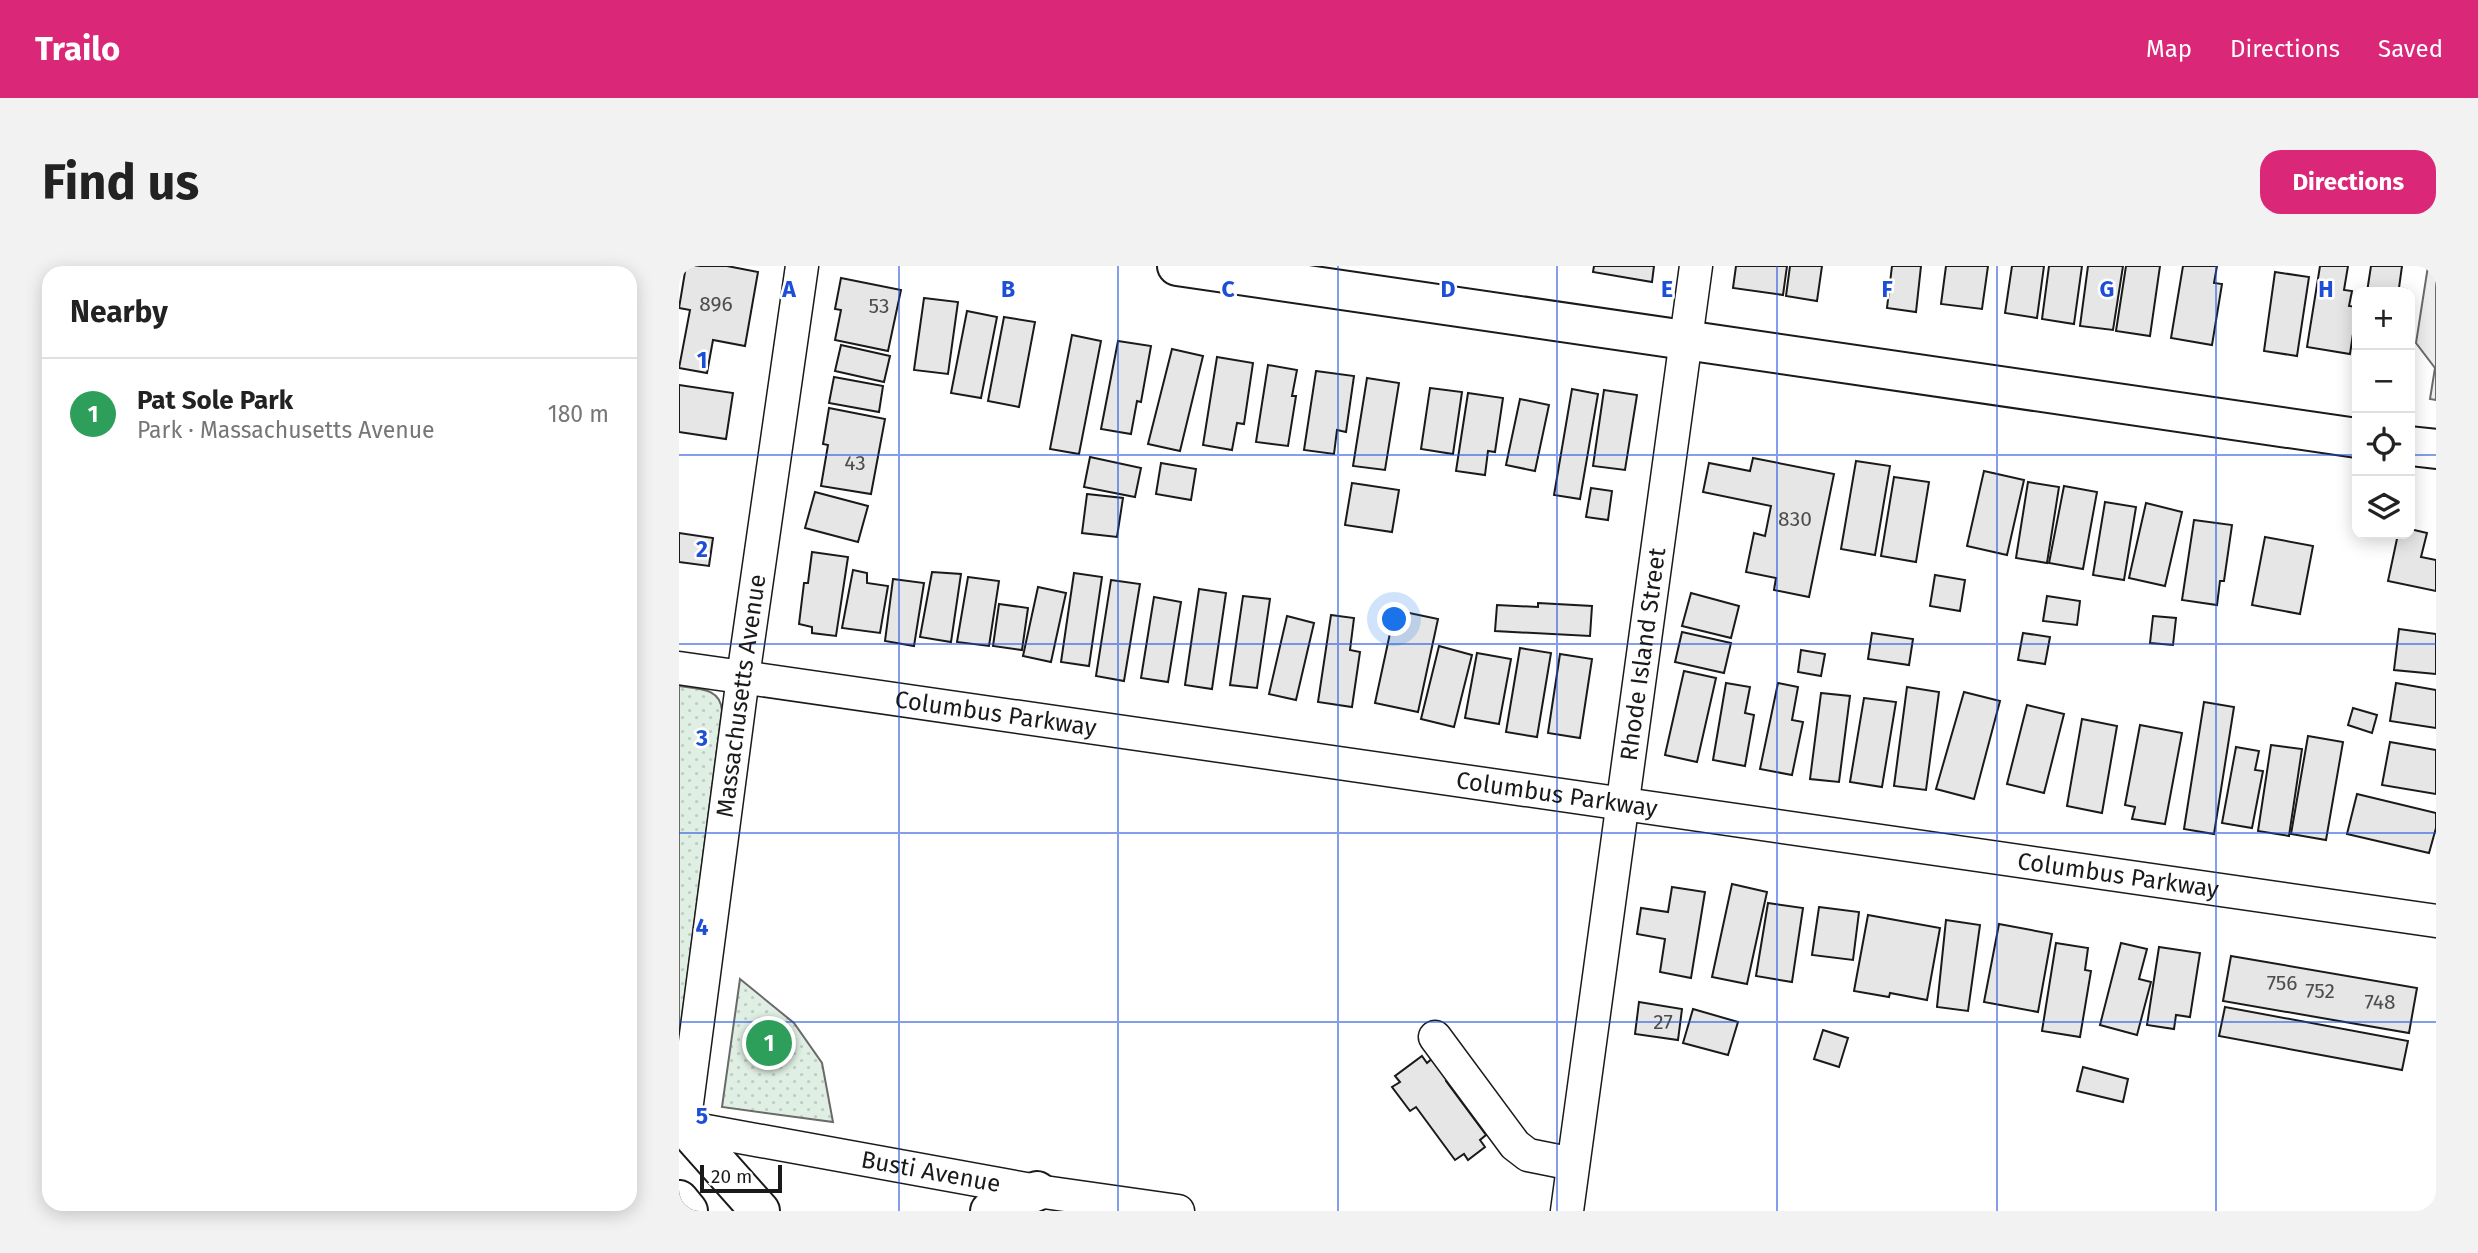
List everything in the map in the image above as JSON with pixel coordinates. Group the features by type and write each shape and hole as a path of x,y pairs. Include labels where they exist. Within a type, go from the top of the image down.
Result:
{"main road":[{"path":"1177,266 2352,437"},
{"path":"681,1124 760,1211"},
{"path":"989,1211 1037,1191"},
{"path":"679,1200 688,1211"}],"street":[{"name":"Massachusetts Avenue","path":"681,1124 802,266"},
{"name":"Rhode Island Street","path":"1567,1211 1696,266"},
{"name":"Columbus Parkway","path":"679,668 2436,921"},
{"path":"1435,1037 1515,1145 1528,1155 1573,1164"},
{"name":"Busti Avenue","path":"681,1124 1116,1207 1178,1211"}],"green space":[{"path":"679,686 713,693 721,703 722,711 679,1040"},
{"path":"740,979 794,1023 822,1063 833,1122 722,1107"}],"shaded area":[{"path":"2428,266 2436,266 2436,400 2430,399 2435,368 2416,343"}],"building":[{"path":"686,266 727,266 758,272 745,346 713,340 707,373 679,368 690,310 679,308"},
{"path":"1594,266 1654,266 1652,282 1593,272"},
{"path":"1736,266 1787,266 1783,295 1733,288"},
{"path":"1790,266 1822,266 1817,301 1786,296"},
{"path":"1892,266 1921,266 1916,312 1887,308"},
{"path":"1946,266 1988,266 1982,309 1941,304"},
{"path":"2012,266 2044,266 2037,318 2005,313"},
{"path":"2049,266 2082,266 2074,324 2042,319"},
{"path":"2088,266 2123,266 2113,330 2080,326"},
{"path":"2126,266 2160,266 2150,336 2116,331"},
{"path":"2183,266 2217,266 2214,283 2222,284 2212,345 2171,338"},
{"path":"2320,266 2348,266 2344,290 2352,291 2349,306 2352,306 2350,354 2307,347"},
{"path":"2371,266 2402,266 2399,287 2368,287"},
{"path":"2275,272 2309,277 2297,356 2264,351"},
{"path":"841,278 901,290 888,351 835,340 841,310 835,309"},
{"path":"924,298 958,302 948,374 914,370"},
{"path":"967,311 997,317 981,398 951,393"},
{"path":"1004,317 1035,322 1019,407 988,401"},
{"path":"1072,335 1101,341 1079,454 1050,449"},
{"path":"1118,341 1151,346 1141,402 1137,401 1131,434 1101,429"},
{"path":"841,345 890,356 884,382 835,371"},
{"path":"1172,349 1203,356 1180,451 1148,444"},
{"path":"1217,357 1253,363 1244,424 1237,423 1232,450 1203,445"},
{"path":"1268,365 1297,370 1288,446 1256,442"},
{"path":"1316,371 1354,376 1346,432 1337,430 1334,454 1304,450"},
{"path":"834,377 883,386 879,412 829,403"},
{"path":"1367,378 1399,383 1385,470 1353,466"},
{"path":"679,385 733,393 726,439 679,432"},
{"path":"1430,388 1462,392 1453,454 1421,449"},
{"path":"1572,389 1598,394 1580,499 1554,495"},
{"path":"1604,390 1637,395 1625,470 1593,466"},
{"path":"1468,393 1503,398 1495,452 1488,451 1485,475 1456,471"},
{"path":"1520,399 1549,405 1535,471 1506,465"},
{"path":"829,408 885,419 871,494 821,486 828,445 823,444"},
{"path":"1090,457 1141,468 1135,497 1084,487"},
{"path":"1753,458 1834,474 1809,597 1774,590 1776,578 1746,572 1754,533 1765,536 1771,506 1703,492 1709,463 1750,471"},
{"path":"1856,461 1890,466 1875,555 1841,549"},
{"path":"1161,463 1196,469 1191,500 1156,494"},
{"path":"1984,471 2024,480 2007,555 1967,546"},
{"path":"1894,477 1929,482 1916,562 1881,556"},
{"path":"2028,482 2059,487 2047,563 2016,558"},
{"path":"1352,483 1399,490 1392,532 1345,525"},
{"path":"2064,486 2097,492 2083,569 2049,563"},
{"path":"1591,488 1612,491 1608,520 1586,517"},
{"path":"815,492 868,506 858,542 805,528"},
{"path":"1087,494 1123,498 1117,537 1082,533"},
{"path":"2105,502 2136,507 2124,580 2093,575"},
{"path":"2146,503 2182,512 2165,586 2129,578"},
{"path":"2194,520 2232,525 2224,581 2220,581 2217,605 2182,600"},
{"path":"2415,530 2427,533 2421,557 2436,560 2436,591 2388,581 2397,539 2415,539"},
{"path":"679,533 713,538 709,566 679,562"},
{"path":"2265,537 2313,546 2300,614 2252,605"},
{"path":"812,552 848,557 836,636 812,633 812,627 799,624 804,583 808,583"},
{"path":"853,570 867,573 867,583 888,586 880,633 842,628"},
{"path":"932,572 961,574 951,642 920,637"},
{"path":"1074,573 1102,577 1089,666 1061,662"},
{"path":"1935,575 1965,580 1960,611 1930,606"},
{"path":"968,577 999,581 989,646 957,642"},
{"path":"893,579 924,583 914,646 885,641"},
{"path":"1111,580 1140,584 1124,681 1096,676"},
{"path":"1038,587 1066,593 1051,662 1023,656"},
{"path":"1199,589 1226,593 1212,689 1185,685"},
{"path":"1691,593 1739,606 1731,638 1682,626"},
{"path":"1243,596 1270,599 1257,688 1230,685"},
{"path":"2047,596 2080,601 2077,625 2043,621"},
{"path":"1154,597 1181,602 1168,682 1141,678"},
{"path":"1538,603 1592,606 1590,636 1495,631 1497,605 1538,607"},
{"path":"999,604 1028,608 1022,650 993,646"},
{"path":"1395,610 1438,619 1418,712 1375,703"},
{"path":"1331,615 1354,618 1350,650 1360,652 1352,707 1318,702"},
{"path":"1287,616 1314,623 1296,700 1269,694"},
{"path":"2153,616 2176,618 2173,645 2150,643"},
{"path":"2399,629 2436,634 2436,674 2394,670"},
{"path":"1682,632 1731,643 1724,673 1675,662"},
{"path":"1872,633 1913,639 1909,665 1868,659"},
{"path":"2023,633 2050,637 2045,664 2018,660"},
{"path":"1439,646 1472,655 1454,727 1421,719"},
{"path":"1520,648 1551,653 1537,737 1506,732"},
{"path":"1801,650 1825,654 1821,676 1798,672"},
{"path":"1477,653 1511,659 1499,724 1465,718"},
{"path":"1560,654 1592,659 1580,738 1548,733"},
{"path":"1684,671 1716,678 1697,762 1665,755"},
{"path":"1726,683 1750,687 1745,713 1754,715 1745,766 1713,760"},
{"path":"1778,683 1798,687 1792,720 1803,722 1792,775 1760,769"},
{"path":"2396,683 2436,690 2436,728 2390,721"},
{"path":"1907,687 1939,692 1926,790 1894,786"},
{"path":"1964,692 2000,701 1974,799 1936,789"},
{"path":"1821,693 1850,696 1839,782 1810,779"},
{"path":"1864,698 1896,702 1882,787 1850,782"},
{"path":"2204,702 2234,707 2214,834 2184,829"},
{"path":"2027,705 2064,714 2044,793 2007,784"},
{"path":"2353,708 2377,715 2372,733 2348,725"},
{"path":"2082,719 2117,726 2102,813 2067,806"},
{"path":"2140,725 2182,733 2165,824 2132,819 2135,807 2125,805"},
{"path":"2308,736 2343,742 2326,840 2291,834"},
{"path":"2390,742 2436,750 2436,794 2382,785"},
{"path":"2271,745 2302,749 2289,836 2258,831"},
{"path":"2236,747 2259,751 2255,770 2263,771 2252,828 2222,823"},
{"path":"2357,794 2436,813 2436,828 2429,853 2347,834"},
{"path":"1732,884 1767,892 1747,984 1712,977"},
{"path":"1672,887 1705,892 1691,978 1660,972 1665,939 1637,934 1641,908 1668,912"},
{"path":"1768,903 1803,908 1792,982 1756,976"},
{"path":"1819,907 1859,912 1853,960 1812,955"},
{"path":"1868,915 1940,928 1927,1000 1890,993 1889,997 1854,991"},
{"path":"1946,920 1980,925 1968,1011 1937,1007"},
{"path":"1999,924 2052,934 2038,1012 1984,1002"},
{"path":"2056,943 2088,948 2085,970 2091,971 2080,1037 2042,1031"},
{"path":"2121,943 2147,949 2139,979 2151,982 2137,1035 2100,1025"},
{"path":"2159,947 2200,953 2190,1017 2176,1015 2174,1029 2147,1025"},
{"path":"2231,956 2417,988 2409,1033 2223,1001"},
{"path":"1639,1002 1682,1009 1678,1040 1635,1034"},
{"path":"2225,1007 2408,1041 2402,1070 2219,1036"},
{"path":"1693,1009 1738,1022 1728,1055 1683,1043"},
{"path":"1823,1030 1848,1038 1839,1067 1814,1059"},
{"path":"1422,1056 1427,1063 1434,1057 1450,1078 1446,1081 1486,1135 1480,1140 1485,1147 1468,1160 1464,1154 1455,1160 1416,1107 1410,1111 1392,1087 1400,1082 1395,1076"},
{"path":"2083,1067 2128,1079 2123,1102 2077,1091"}],"place":[{"name":"Pat Sole Park","path":"769,1043"}]}
